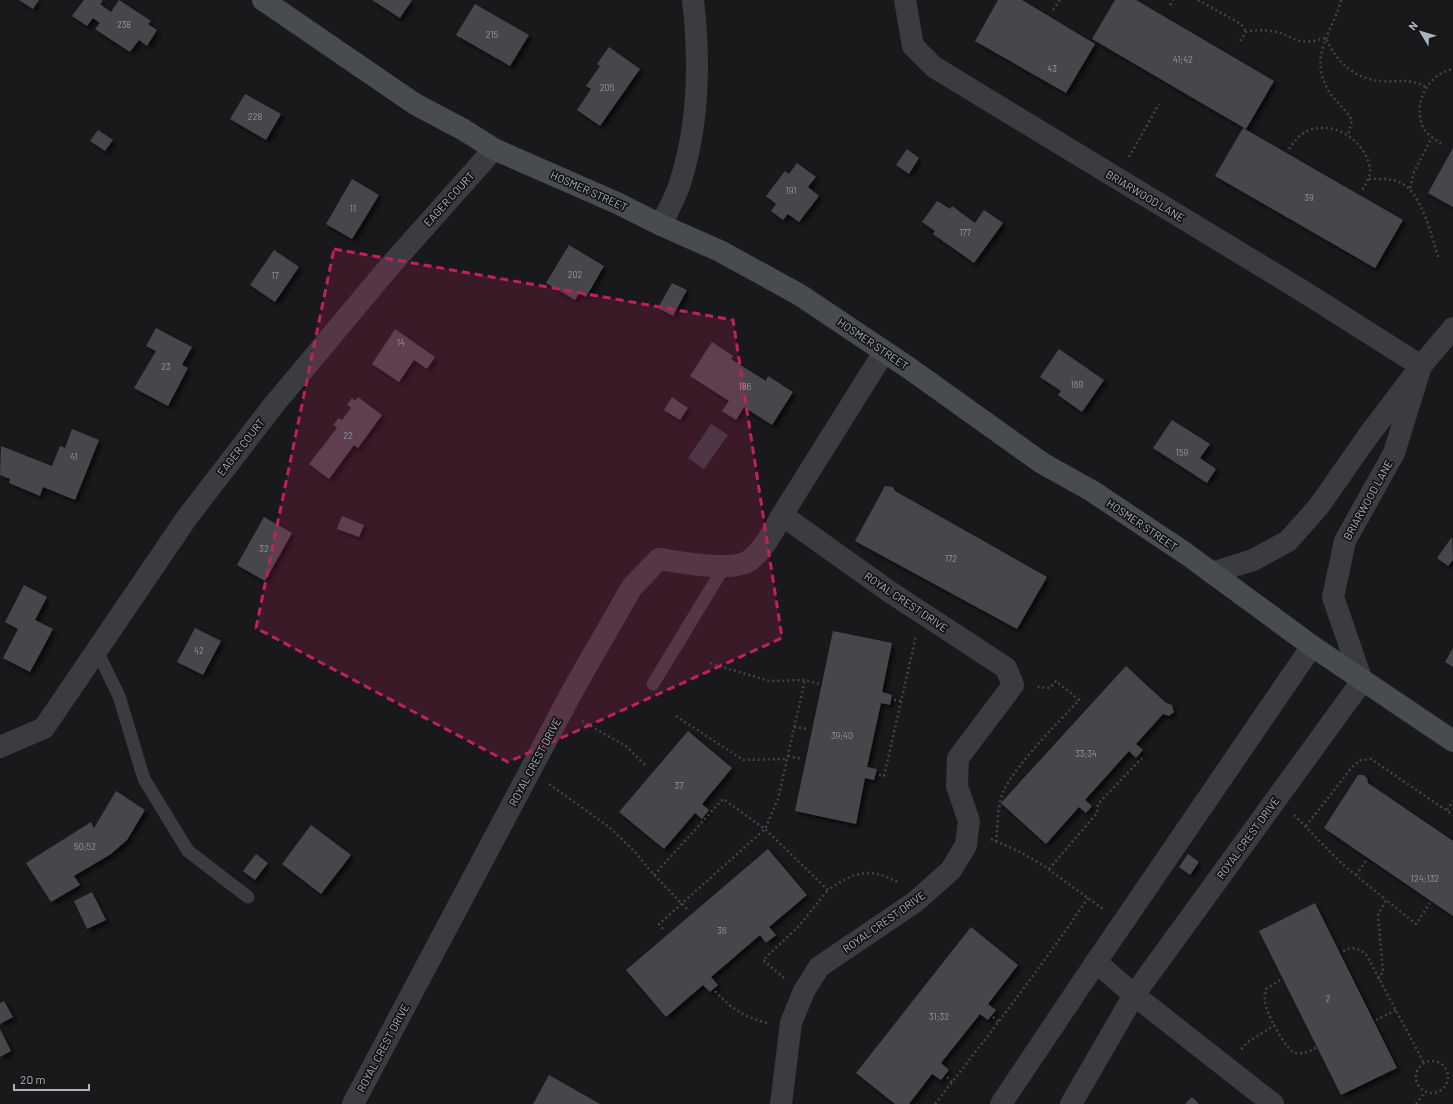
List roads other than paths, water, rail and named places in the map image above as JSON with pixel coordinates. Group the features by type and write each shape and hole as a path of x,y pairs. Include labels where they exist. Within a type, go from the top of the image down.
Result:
{"street":[{"name":"HOSMER STREET","path":"263,0 415,104 464,130 494,149 617,202 661,225 720,251 773,279 815,305 1042,463 1092,491 1212,573 1362,681 1453,740"},
{"path":"661,225 681,181 694,126 698,70 693,0"},
{"name":"BRIARWOOD LANE","path":"905,0 913,46 934,67 1294,286 1421,366"},
{"name":"EAGER COURT","path":"0,747 44,728 186,519 272,407 389,267 494,149"},
{"name":"BRIARWOOD LANE","path":"1212,573 1253,560 1288,541 1319,506 1368,436 1421,366 1453,328"},
{"name":"ROYAL CREST DRIVE","path":"353,1104 562,711 632,586 659,559 724,567 749,560 771,535 884,352"},
{"name":"BRIARWOOD LANE","path":"1362,681 1334,597 1345,540 1394,453 1421,366"},
{"name":"ROYAL CREST DRIVE","path":"781,1104 791,1023 804,991 819,967 915,902 951,870 966,845 969,821 957,786 958,758 1014,685 1006,668 890,592 782,515"},
{"path":"1001,1104 1122,923 1312,646"},
{"name":"ROYAL CREST DRIVE","path":"1071,1104 1134,995 1362,681"},
{"path":"1096,962 1134,995 1273,1104"}],"lane":[{"path":"653,684 724,567"},
{"path":"97,651 119,696 144,779 188,851 248,897"}]}
